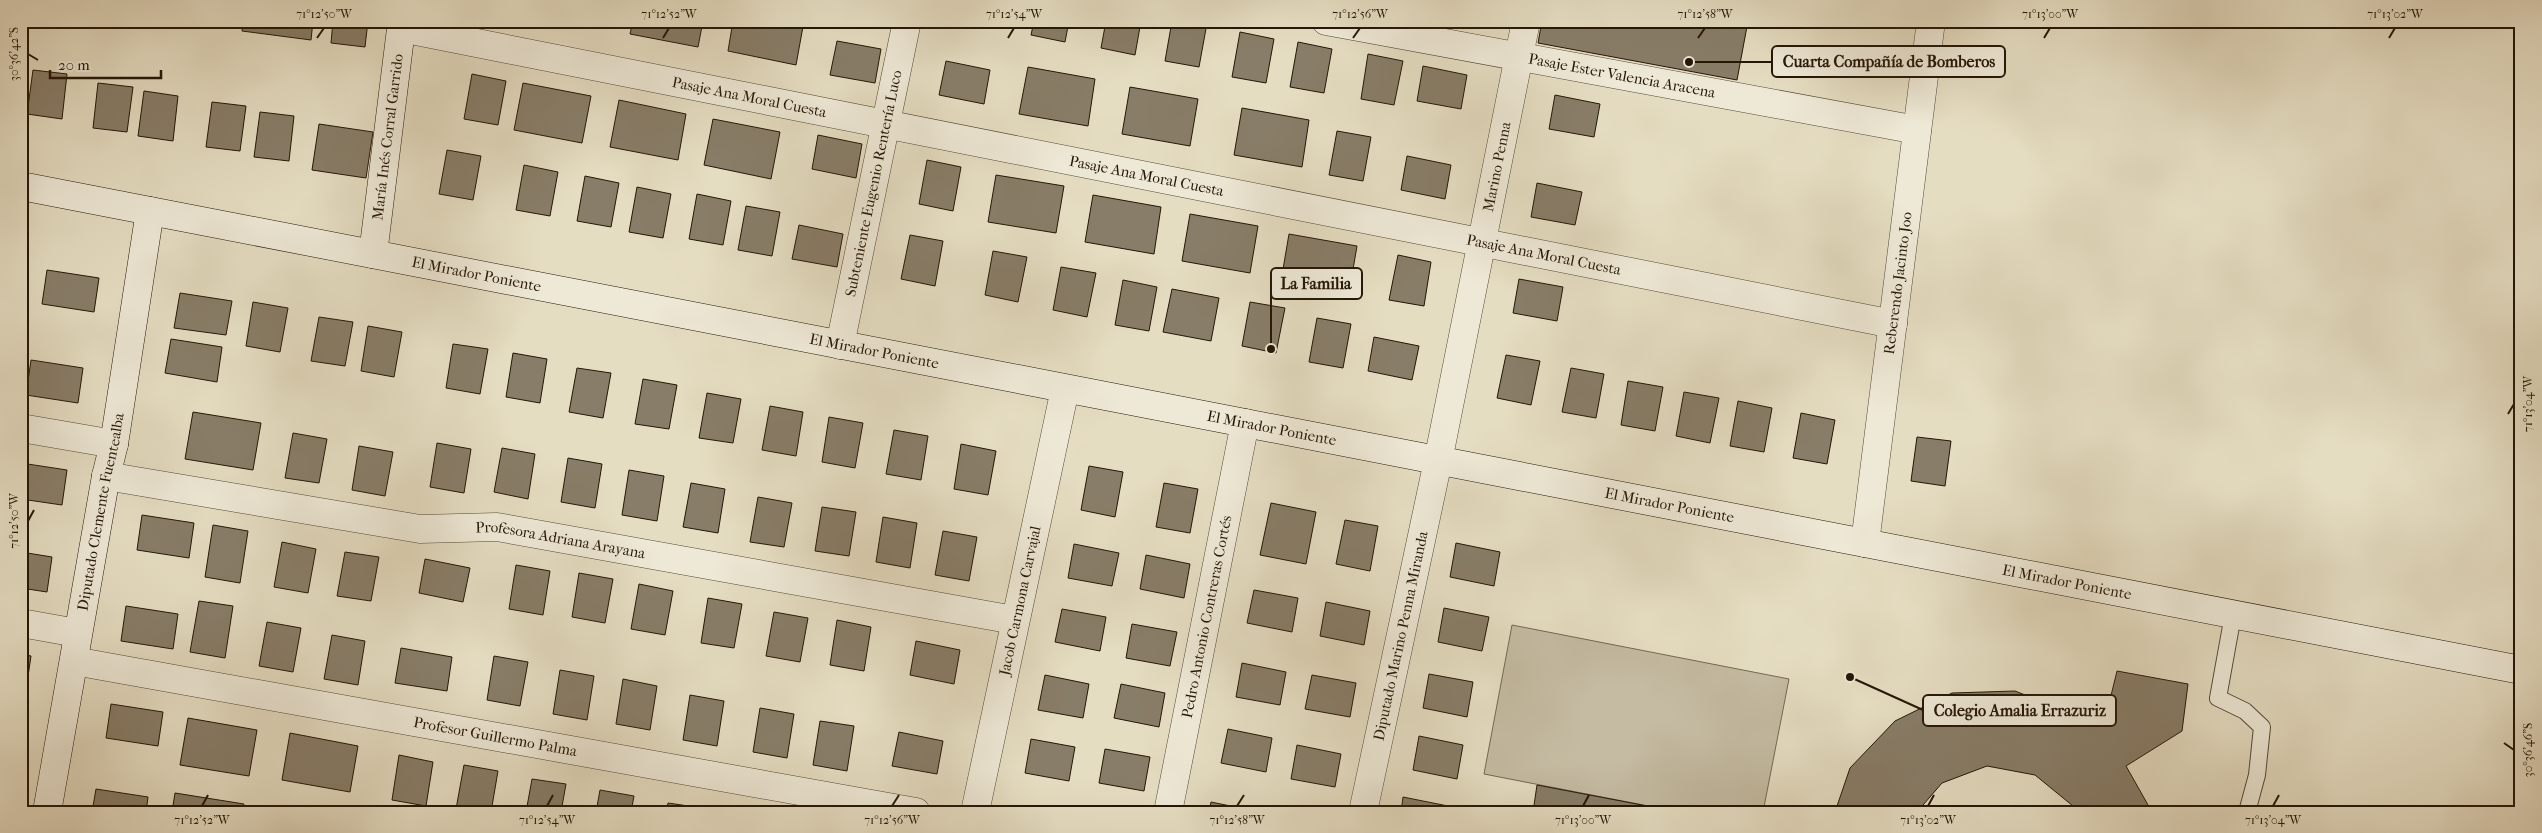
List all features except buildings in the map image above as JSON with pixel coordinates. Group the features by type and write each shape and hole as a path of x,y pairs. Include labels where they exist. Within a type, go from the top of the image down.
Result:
{"street":[{"name":"Subteniente Eugenio Rentería Luco","path":"840,345 907,21"},
{"name":"Pasaje Ester Valencia Aracena","path":"1326,21 1518,58 1917,130"},
{"name":"Marino Penna","path":"1438,461 1526,21"},
{"name":"Reberendo Jacinto Joo","path":"1865,543 1931,21"},
{"name":"Pasaje Ana Moral Cuesta","path":"402,25 1893,324"},
{"name":"María Inés Corral Garrido","path":"373,254 402,25"},
{"name":"El Mirador Poniente","path":"21,186 2521,670"},
{"name":"Diputado Clemente Fuentealba","path":"47,812 106,476 114,444 150,211"},
{"name":"Jacob Carmona Carvajal","path":"975,812 1014,620 1065,388"},
{"name":"Pedro Antonio Contreras Cortés","path":"1168,812 1245,423"},
{"path":"21,428 114,444"},
{"name":"Diputado Marino Penna Miranda","path":"1364,812 1438,461"},
{"name":"Profesora Adriana Arayana","path":"106,476 420,529 497,527 1014,620"},
{"path":"21,623 78,633"},
{"name":"Profesor Guillermo Palma","path":"74,661 916,812"}],"lane":[{"path":"2232,615 2218,698 2245,710 2262,727 2258,775 2247,812"}],"shaded area":[{"path":"1512,625 1789,679 1763,812 1679,812 1484,774"}],"place":[{"name":"Cuarta Compañía de Bomberos","path":"1689,62"},
{"name":"La Familia","path":"1271,349"},
{"name":"Colegio Amalia Errazuriz","path":"1850,677"}]}
